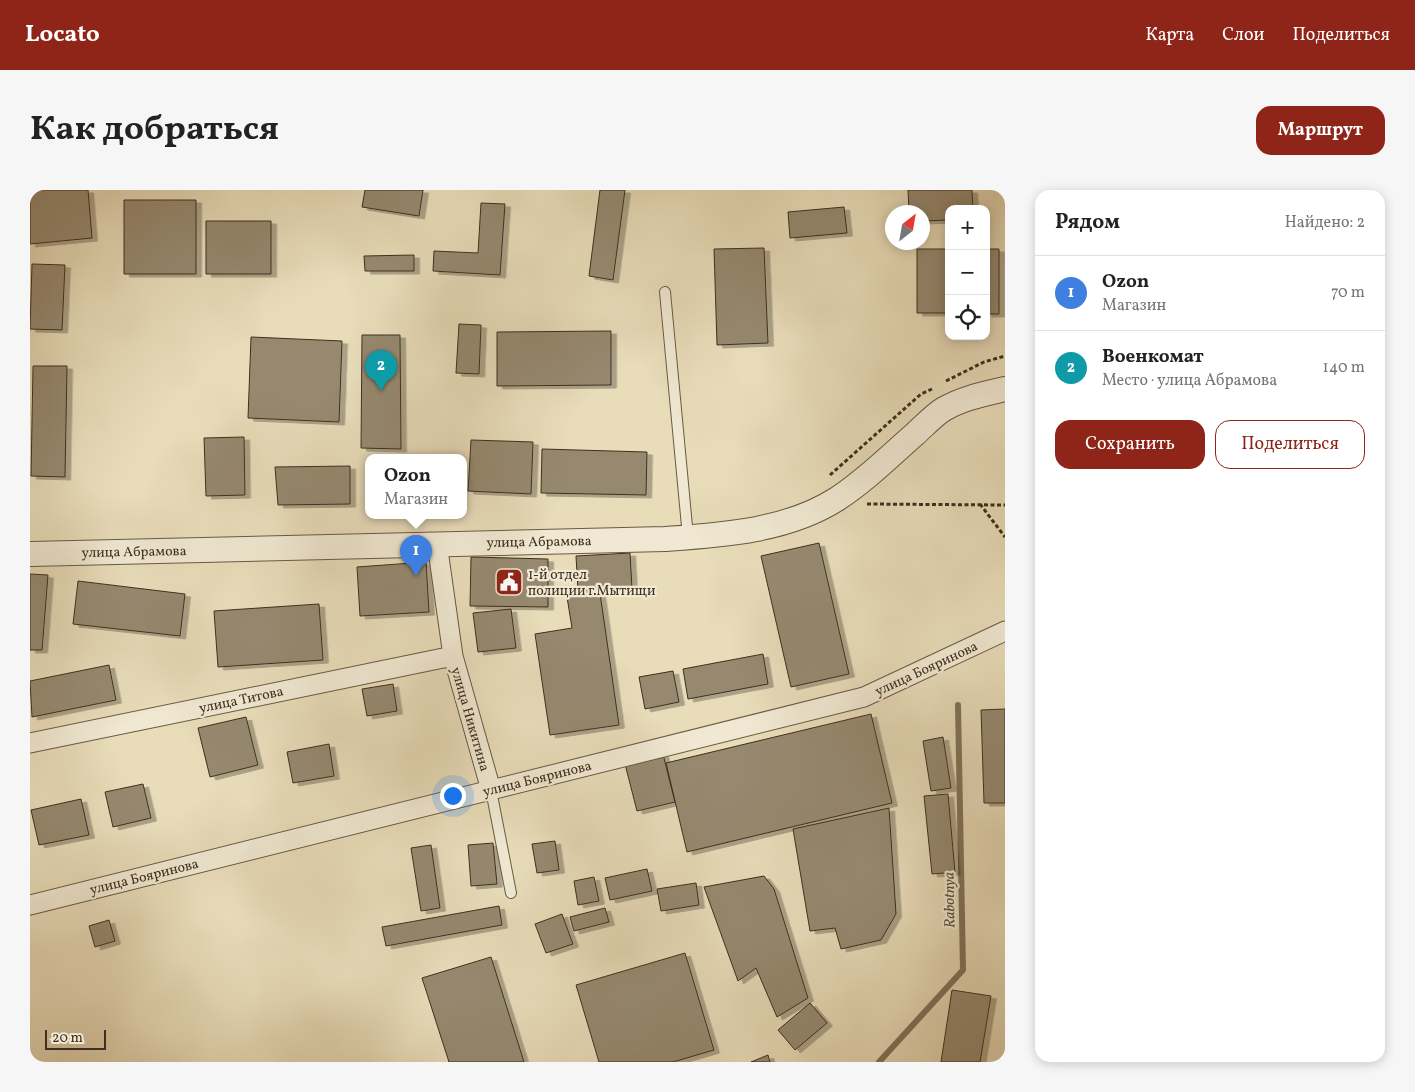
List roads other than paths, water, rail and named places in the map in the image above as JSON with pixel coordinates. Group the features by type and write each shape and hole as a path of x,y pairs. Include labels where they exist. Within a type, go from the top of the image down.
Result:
{"street":[{"name":"улица Абрамова","path":"30,554 688,537 730,533 784,522 811,512 836,499 860,482 943,409 970,397 1005,389"},
{"name":"улица Никитина","path":"437,543 453,656 491,790"},
{"name":"улица Бояринова","path":"30,905 864,696 1005,631"},
{"name":"улица Титова","path":"30,743 453,656"}],"lane":[{"path":"665,292 688,537"},
{"name":"улица Никитина","path":"491,790 511,893"}],"waterway":[{"name":"Rabotnya","path":"879,1062 963,970 958,705"}],"place":[{"name":"Военкомат","path":"381,391"},
{"name":"Ozon","path":"416,576"},
{"name":"1-й отдел полиции г.Мытищи","path":"509,582"}]}
